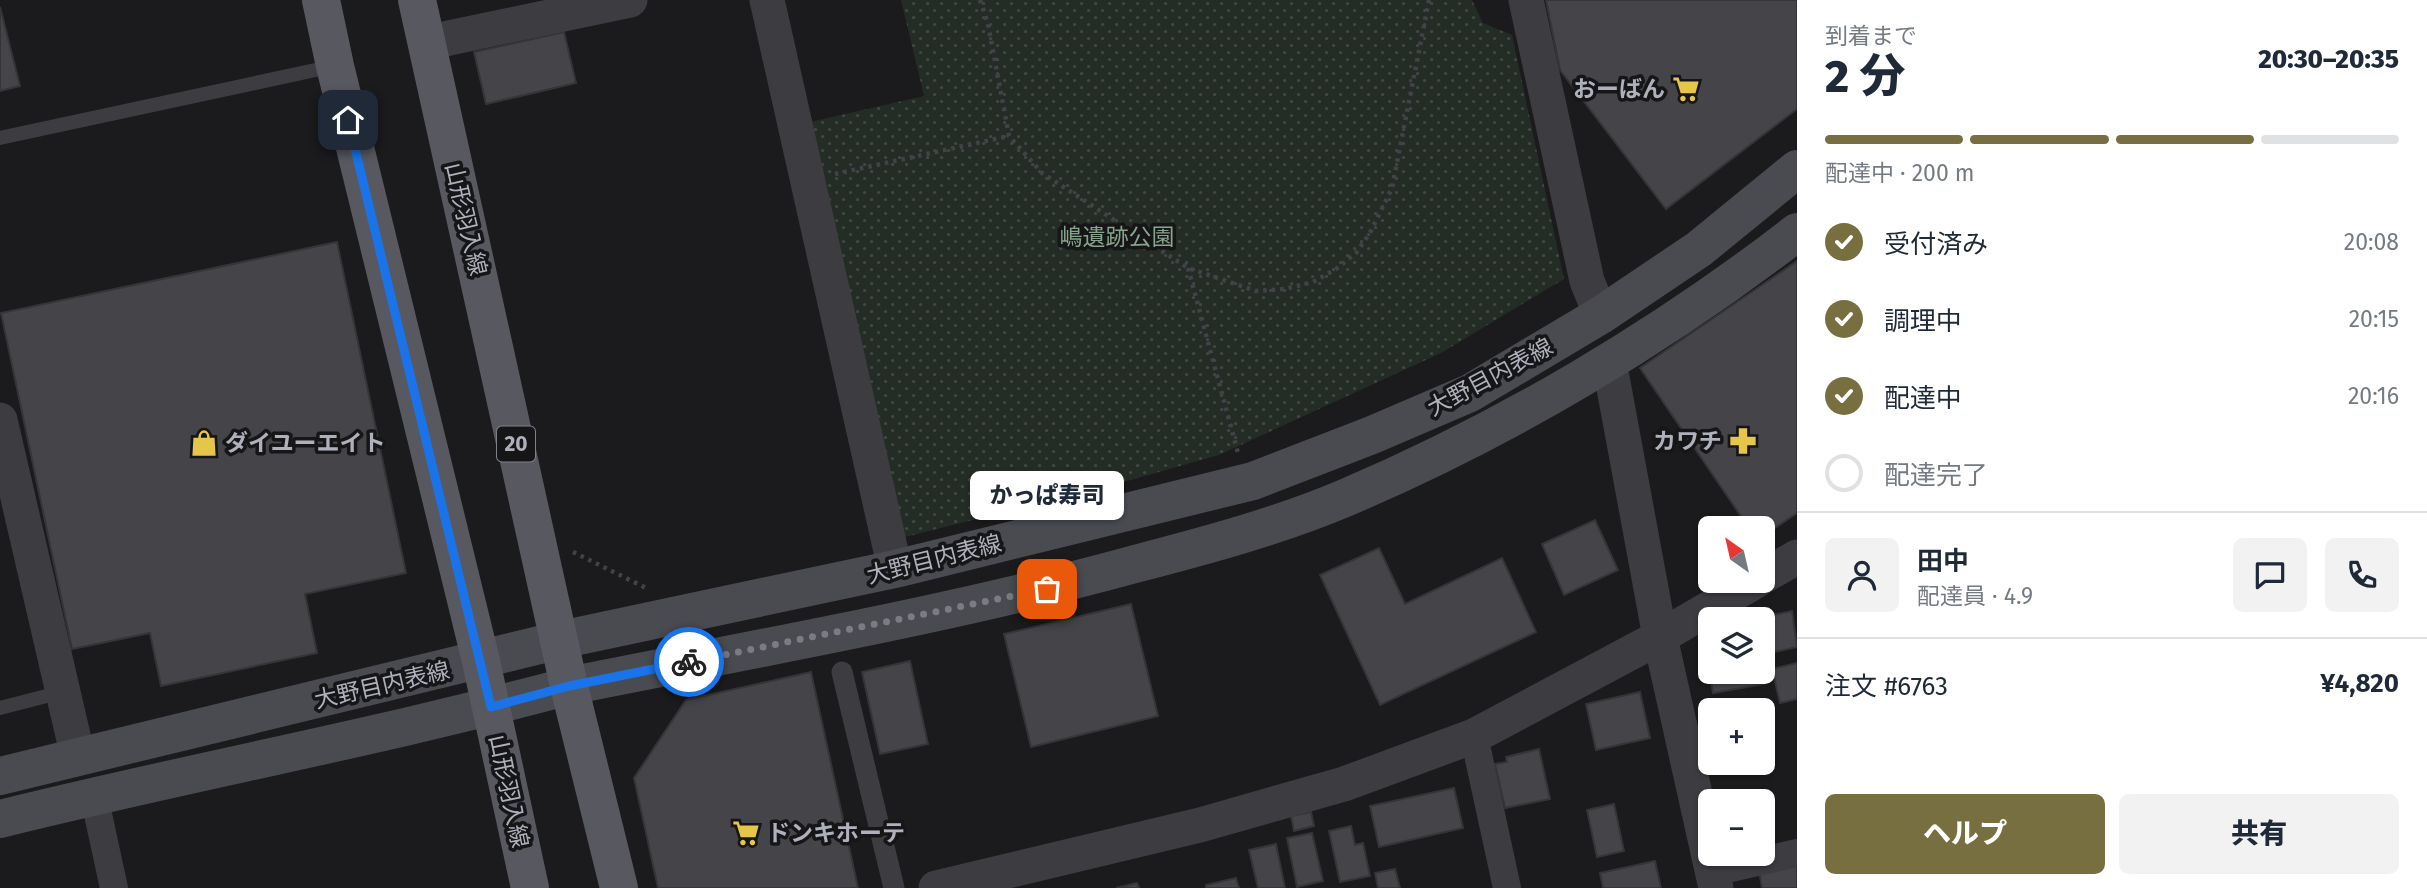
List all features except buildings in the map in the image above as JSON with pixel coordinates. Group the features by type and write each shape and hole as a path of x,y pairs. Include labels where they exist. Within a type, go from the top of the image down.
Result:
{"main road":[{"name":"山形羽入線","path":"321,0 481,661 530,888"},
{"name":"山形羽入線","path":"417,0 569,686 619,888"},
{"name":"大野目内表線","path":"0,776 560,640 895,569 1253,481 1470,393 1601,315 1699,249 1797,169"},
{"name":"大野目内表線","path":"0,819 491,707 569,686 1047,589 1216,542 1343,499 1467,441 1609,361 1737,279 1797,232"}],"street":[{"path":"427,44 630,0"},
{"path":"767,0 895,569"},
{"path":"1526,0 1587,281 1601,315"},
{"path":"1609,361 1660,637 1714,880 1797,853"},
{"path":"0,420 78,757"},
{"path":"1775,570 1797,557"},
{"path":"936,888 1200,825 1344,784 1474,736 1660,637 1735,593"},
{"path":"842,672 894,888"},
{"path":"1474,736 1507,888"},
{"path":"94,796 114,888"}],"lane":[{"path":"0,138 335,66"},
{"path":"0,708 62,692"}],"path":[{"path":"980,0 988,24 1009,136 1042,173 1188,268 1256,291 1313,282 1356,253 1370,233 1392,188 1429,0"},
{"path":"807,180 1009,136"},
{"path":"1188,268 1239,459"},
{"path":"570,541 573,554 654,592"}],"green space":[{"name":"嶋遺跡公園","path":"901,0 1472,0 1483,23 1512,35 1564,279 1441,353 1219,455 1113,485 889,541 810,122 924,96"}],"way so far":[{"path":"689,662 1047,589"}],"place":[{"name":"おーばん","path":"1686,89"},
{"name":"カワチ","path":"1743,441"},
{"name":"ダイユーエイト","path":"204,443"},
{"name":"かっぱ寿司","path":"1047,589"},
{"name":"ドンキホーテ","path":"746,833"}],"route":[{"path":"348,120 491,707 569,686 689,662"}]}
